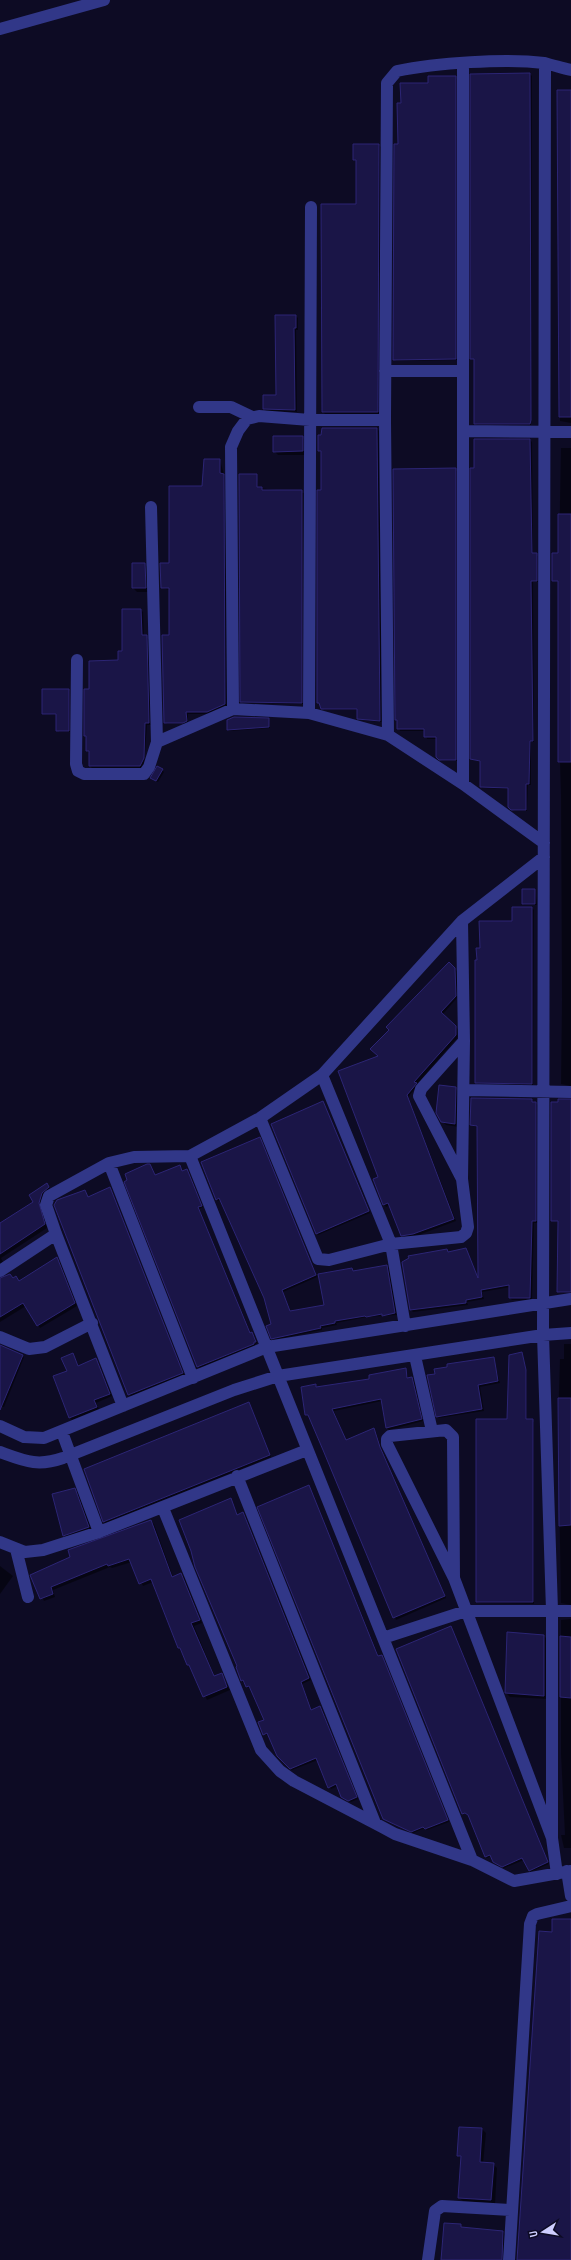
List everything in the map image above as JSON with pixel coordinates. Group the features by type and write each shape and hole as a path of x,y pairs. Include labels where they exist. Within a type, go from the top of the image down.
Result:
{"street":[{"path":"0,29 104,0"},
{"path":"388,735 385,420 387,83 397,71 463,64 518,62 545,63 571,70"},
{"path":"545,63 545,1092 543,1335 552,1610 552,1838"},
{"path":"463,64 463,784"},
{"path":"309,713 311,207"},
{"path":"385,371 463,371"},
{"path":"199,407 231,407 252,417 310,420 385,420"},
{"path":"233,709 232,447 244,422 252,417"},
{"path":"463,431 571,432"},
{"path":"77,660 76,764 78,771 84,774 144,774 149,767 157,742 152,507"},
{"path":"157,742 233,709 309,713 388,735 463,784 544,843"},
{"path":"123,1406 92,1323 56,1234 46,1205 49,1196 109,1163 134,1157 190,1156 260,1118 322,1075 462,921 544,858"},
{"path":"260,1118 318,1259 329,1260 391,1244 461,1237 466,1233 468,1227 462,1179 464,1041 462,921"},
{"path":"462,1179 419,1096 421,1089 464,1041"},
{"path":"322,1075 391,1244 405,1326"},
{"path":"464,1090 571,1092"},
{"path":"190,1156 267,1347 306,1450 472,1860"},
{"path":"109,1163 192,1378"},
{"path":"0,1271 56,1234"},
{"path":"0,1426 24,1437 37,1439 62,1432 267,1347 405,1326 543,1302 571,1299"},
{"path":"0,1337 29,1349 45,1347 92,1323"},
{"path":"0,1452 21,1460 44,1464 234,1390 278,1376 543,1335 571,1333"},
{"path":"415,1356 432,1431"},
{"path":"454,1578 453,1437 446,1430 390,1436 387,1439 387,1444 454,1578 566,1874 571,1895"},
{"path":"62,1432 98,1532"},
{"path":"0,1542 25,1552 44,1550 163,1508 237,1476 306,1450"},
{"path":"237,1476 374,1823"},
{"path":"163,1508 261,1750 280,1771 294,1781 395,1834 472,1860 514,1881 566,1874"},
{"path":"16,1549 28,1597"},
{"path":"383,1638 466,1611 571,1611"},
{"path":"509,2260 530,1924 533,1916 537,1914 571,1906"},
{"path":"428,2260 435,2211 442,2206 512,2210"}],"building":[{"path":"530,73 531,420 530,424 474,424 474,359 470,359 470,74"},
{"path":"428,76 456,76 456,359 393,360 394,144 398,144 397,103 401,103 400,83 428,83"},
{"path":"557,90 571,90 571,417 559,417"},
{"path":"353,144 379,144 378,412 322,412 321,204 356,204 356,160 353,160"},
{"path":"275,315 296,315 296,328 294,328 295,410 263,409 263,395 276,395"},
{"path":"322,428 377,428 380,721 357,719 357,709 321,709 319,703 317,703 317,490 321,490 321,451 318,451 318,435 321,435"},
{"path":"273,436 303,436 303,451 273,452"},
{"path":"474,439 530,439 532,553 537,553 537,581 531,581 533,741 530,741 529,784 526,784 526,810 511,810 508,807 508,788 480,787 480,761 470,759 470,468 474,468"},
{"path":"204,459 220,459 220,473 224,474 225,704 207,712 186,712 187,721 183,723 164,723 162,635 169,635 169,588 161,588 160,563 169,563 169,486 202,486"},
{"path":"456,468 456,760 439,760 436,757 436,737 424,737 424,729 397,729 397,720 395,720 393,469"},
{"path":"239,474 257,474 257,487 262,487 262,490 302,490 302,703 240,702"},
{"path":"558,514 571,514 571,762 558,762 558,581 552,581 552,553 558,553"},
{"path":"132,563 145,563 146,588 132,588"},
{"path":"122,609 141,609 142,635 147,635 149,723 145,723 144,758 140,766 89,766 89,751 86,751 86,736 84,736 84,689 89,689 89,661 118,660 118,651 122,651"},
{"path":"42,689 69,689 69,731 56,731 56,714 42,714"},
{"path":"234,717 269,718 269,727 227,730 227,720"},
{"path":"157,766 163,769 156,781 150,778"},
{"path":"522,889 535,889 535,904 522,904"},
{"path":"512,907 532,907 532,1084 475,1083 475,960 477,960 476,948 480,948 479,921 512,921"},
{"path":"449,962 455,968 456,996 441,1012 456,1026 456,1035 414,1082 417,1083 407,1095 454,1219 413,1234 401,1236 388,1203 383,1205 373,1179 378,1177 338,1071 378,1056 370,1049 389,1030 386,1027"},
{"path":"439,1085 456,1087 455,1124 441,1122 436,1113"},
{"path":"471,1098 532,1099 532,1102 536,1102 536,1221 532,1221 530,1298 509,1298 509,1285 481,1290 482,1297 466,1300 466,1303 410,1310 402,1262 409,1258 408,1256 447,1249 448,1252 466,1248 478,1278 477,1126 470,1125"},
{"path":"558,1099 571,1099 571,1292 557,1292 558,1221 551,1221 551,1102 558,1102"},
{"path":"323,1101 369,1211 316,1234 271,1124"},
{"path":"260,1137 316,1275 282,1290 290,1311 324,1305 318,1274 352,1268 353,1271 387,1265 395,1313 382,1316 382,1314 335,1321 335,1323 320,1326 321,1328 271,1339 266,1326 271,1324 264,1298 219,1198 216,1200 201,1162"},
{"path":"150,1164 155,1175 180,1165 182,1171 187,1169 202,1206 198,1207 250,1333 252,1332 256,1342 254,1342 254,1344 197,1367 124,1182 127,1180 125,1174"},
{"path":"47,1183 49,1187 42,1193 39,1203 45,1224 0,1254 0,1223 33,1202 29,1195"},
{"path":"110,1187 183,1373 128,1395 54,1205 57,1200 85,1190 88,1197"},
{"path":"57,1257 75,1303 37,1326 23,1303 0,1317 0,1278 10,1274 13,1278 16,1276 19,1281"},
{"path":"0,1345 23,1355 0,1410"},
{"path":"522,1352 526,1370 526,1419 533,1419 533,1602 476,1602 476,1419 507,1419 509,1355"},
{"path":"73,1353 78,1366 96,1358 110,1394 94,1400 97,1407 69,1418 53,1376 67,1371 61,1358"},
{"path":"494,1357 498,1381 478,1385 482,1409 436,1417 427,1375 435,1374 434,1369 447,1367 447,1364"},
{"path":"406,1368 407,1378 412,1377 422,1419 386,1428 381,1399 332,1409 346,1440 374,1428 380,1447 445,1596 393,1618 308,1415 305,1415 301,1387 316,1384 316,1387 369,1379 369,1375"},
{"path":"558,1398 571,1398 571,1525 559,1526"},
{"path":"249,1402 270,1455 103,1522 84,1469"},
{"path":"309,1485 377,1654 378,1656 382,1655 448,1820 425,1829 423,1827 411,1832 383,1819 257,1507"},
{"path":"75,1488 89,1527 63,1536 52,1494"},
{"path":"231,1498 237,1515 243,1512 309,1678 301,1682 311,1710 320,1706 357,1797 348,1801 341,1797 336,1784 328,1788 316,1758 290,1769 277,1756 267,1733 263,1735 258,1722 264,1720 249,1686 246,1687 243,1680 241,1681 236,1667 237,1666 195,1567 191,1551 179,1520"},
{"path":"151,1520 172,1577 181,1573 200,1620 191,1623 214,1676 222,1673 227,1687 203,1697 189,1665 187,1665 180,1648 178,1648 151,1579 139,1584 129,1559 108,1566 107,1564 51,1587 53,1594 40,1599 30,1575 70,1557 68,1550"},
{"path":"451,1626 548,1862 529,1871 522,1858 502,1867 493,1862 490,1855 485,1857 468,1815 465,1813 462,1814 396,1649"},
{"path":"507,1632 544,1635 544,1696 505,1693"},
{"path":"560,1636 571,1637 571,1698 560,1697"},
{"path":"552,1919 571,1919 571,2260 517,2260 539,1931 552,1932"},
{"path":"459,2127 482,2128 480,2162 494,2163 491,2200 458,2198 461,2156 457,2156"},
{"path":"444,2223 461,2224 461,2227 503,2231 502,2260 441,2260"}]}
